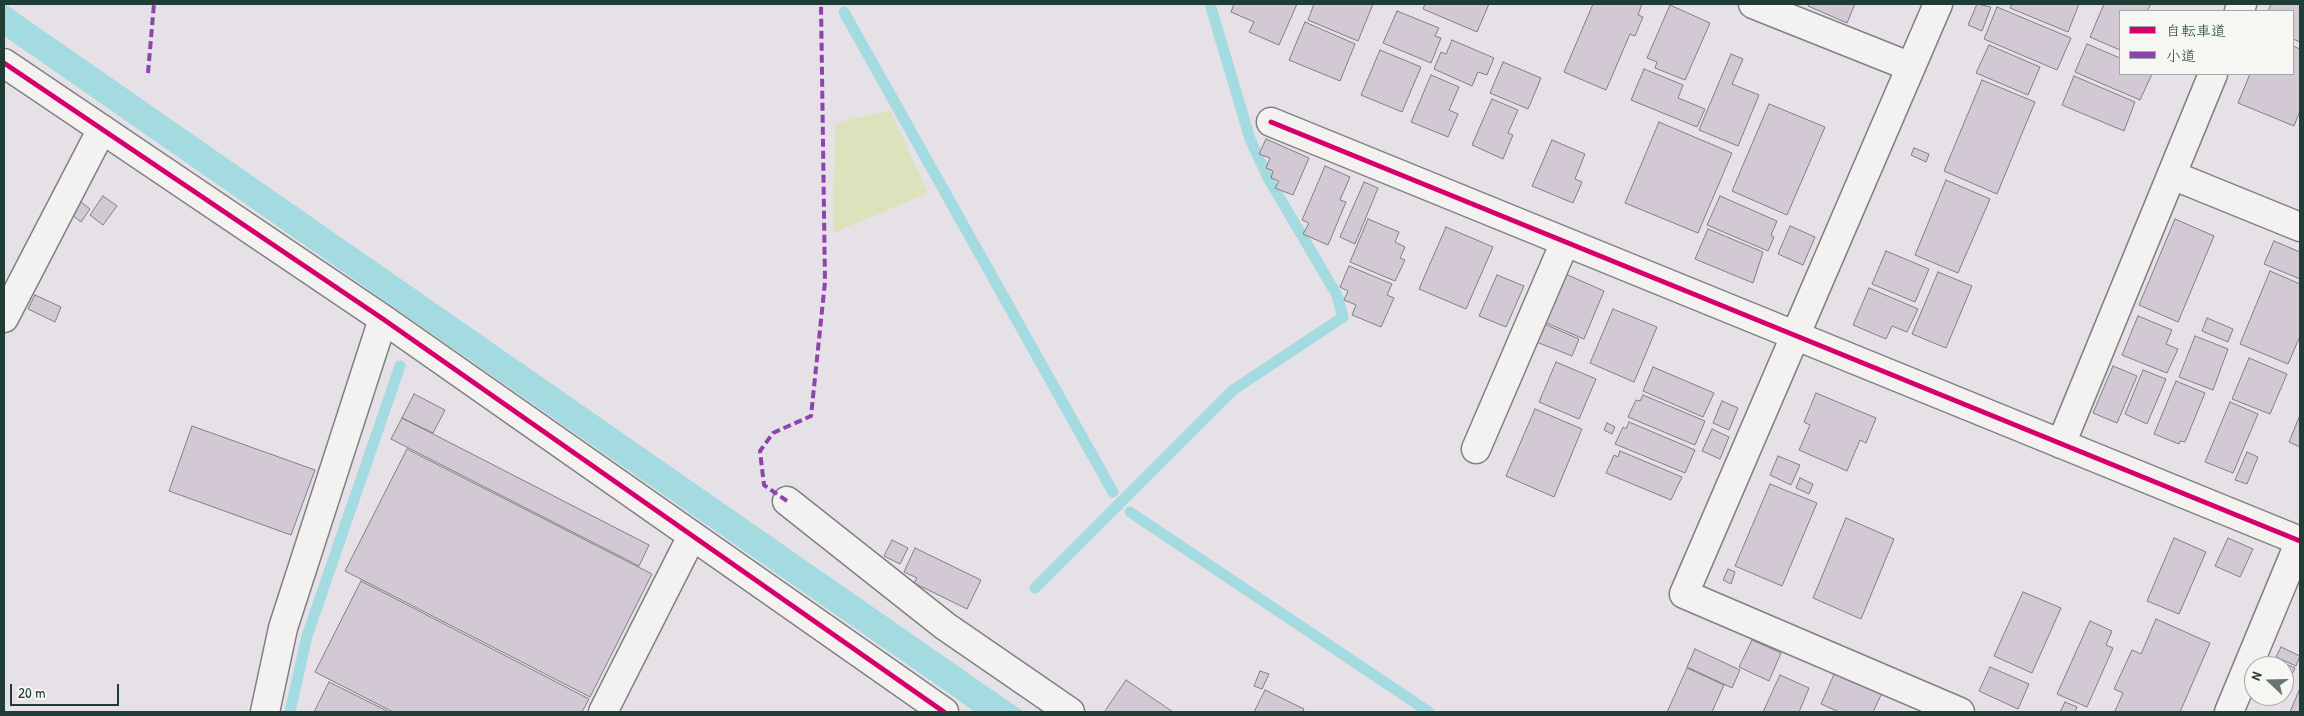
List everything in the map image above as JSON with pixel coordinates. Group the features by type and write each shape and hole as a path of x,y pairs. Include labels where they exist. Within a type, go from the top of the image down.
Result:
{"street":[{"path":"1753,4 1911,67"},
{"path":"1938,4 1684,594 1948,710"},
{"path":"4,63 383,319 944,712"},
{"path":"2061,444 2213,75"},
{"path":"1271,122 2300,541 2229,712"},
{"path":"4,318 102,129"},
{"path":"2172,175 2300,228"},
{"path":"1476,449 1565,242"},
{"path":"265,712 283,628 383,319"},
{"path":"787,501 944,626 1070,712"},
{"path":"603,712 692,536"}],"green space":[{"path":"890,110 928,193 833,233 835,123"}],"water":[{"path":"4,4 1024,712 975,712 4,36"}],"building":[{"path":"1234,4 1297,4 1279,45 1249,32 1254,22 1231,12"},
{"path":"1314,4 1373,4 1358,41 1308,20"},
{"path":"1425,4 1489,4 1477,32 1423,9"},
{"path":"1593,4 1642,4 1638,15 1643,17 1635,36 1630,34 1606,90 1564,72"},
{"path":"1809,4 1855,4 1847,23 1808,6"},
{"path":"1977,4 1991,7 1982,31 1968,25"},
{"path":"2012,4 2079,4 2068,32 2010,8"},
{"path":"2104,4 2151,4 2148,10 2119,10 2119,50 2090,37"},
{"path":"2271,4 2300,4 2300,42 2294,39 2294,10 2268,10"},
{"path":"1670,5 1710,23 1685,80 1655,68 1657,62 1647,58"},
{"path":"1997,7 2071,38 2057,70 1984,39"},
{"path":"1397,11 1439,28 1435,36 1441,38 1431,63 1383,43"},
{"path":"1305,22 1355,44 1340,81 1289,60"},
{"path":"1452,40 1494,58 1487,75 1478,72 1472,86 1434,69 1441,52 1446,54"},
{"path":"2087,44 2119,58 2119,75 2152,75 2140,100 2075,72"},
{"path":"1989,45 2040,67 2028,95 1976,73"},
{"path":"2294,46 2300,49 2300,111 2294,126 2238,103 2250,75 2294,75"},
{"path":"1380,50 1421,67 1402,112 1361,95"},
{"path":"1731,54 1743,59 1732,84 1759,95 1738,146 1699,130"},
{"path":"1503,62 1541,78 1528,109 1490,93"},
{"path":"1644,69 1683,85 1678,98 1705,109 1697,127 1631,100"},
{"path":"1431,75 1459,87 1449,110 1458,114 1448,137 1411,122"},
{"path":"2074,76 2135,102 2124,131 2062,105"},
{"path":"1982,80 2035,102 1997,194 1944,171"},
{"path":"1492,99 1518,110 1508,133 1513,135 1503,159 1472,145"},
{"path":"1769,104 1825,127 1787,215 1732,191"},
{"path":"1659,122 1732,153 1698,233 1625,203"},
{"path":"1266,139 1309,158 1293,195 1275,188 1279,181 1271,178 1273,171 1266,168 1270,158 1259,154"},
{"path":"1552,140 1585,154 1575,179 1582,182 1573,203 1532,186"},
{"path":"1914,148 1929,154 1926,162 1911,155"},
{"path":"1325,166 1350,177 1340,200 1346,202 1328,245 1303,234 1309,223 1302,220"},
{"path":"1946,180 1990,199 1958,273 1915,255"},
{"path":"1364,182 1378,188 1355,244 1340,237"},
{"path":"103,196 117,206 103,225 90,215"},
{"path":"1720,196 1777,221 1771,235 1774,237 1768,251 1707,225"},
{"path":"81,202 90,209 81,222 72,215"},
{"path":"1368,219 1399,232 1395,242 1405,247 1400,258 1405,260 1395,281 1350,262"},
{"path":"2175,219 2214,236 2178,322 2139,305"},
{"path":"1790,226 1815,237 1803,265 1778,254"},
{"path":"1446,227 1493,247 1466,309 1419,289"},
{"path":"1708,229 1763,252 1753,283 1695,259"},
{"path":"2274,241 2300,252 2300,279 2264,264"},
{"path":"1886,251 1929,269 1915,302 1872,284"},
{"path":"1349,266 1392,284 1387,295 1394,298 1381,327 1352,315 1356,305 1344,300 1348,291 1340,287"},
{"path":"2270,271 2300,284 2300,336 2288,364 2240,344"},
{"path":"1938,272 1972,286 1946,348 1912,334"},
{"path":"1563,273 1604,291 1584,339 1542,321"},
{"path":"1497,275 1524,286 1506,327 1479,316"},
{"path":"1869,288 1918,309 1907,332 1892,326 1886,339 1853,325"},
{"path":"35,295 61,307 55,322 28,309"},
{"path":"1613,309 1657,327 1634,382 1590,363"},
{"path":"2138,316 2172,330 2166,344 2178,349 2167,373 2122,355"},
{"path":"2207,318 2233,329 2228,342 2202,331"},
{"path":"1542,323 1579,339 1572,356 1534,341"},
{"path":"2195,336 2228,349 2213,390 2179,377"},
{"path":"2249,358 2287,374 2270,414 2232,399"},
{"path":"1556,362 1596,379 1579,419 1539,402"},
{"path":"2113,366 2137,376 2117,423 2093,413"},
{"path":"1653,367 1714,393 1703,417 1643,391"},
{"path":"2143,370 2166,379 2147,424 2125,414"},
{"path":"2176,381 2205,393 2185,442 2180,441 2179,444 2154,434"},
{"path":"1816,393 1876,418 1866,443 1860,440 1847,471 1799,450 1810,425 1804,422"},
{"path":"414,394 445,410 433,433 402,418"},
{"path":"1643,395 1705,421 1695,445 1628,417 1636,400 1640,401"},
{"path":"1722,401 1738,408 1729,430 1713,423"},
{"path":"2230,402 2258,414 2233,473 2205,462"},
{"path":"1535,409 1582,429 1554,497 1506,476"},
{"path":"2300,415 2300,447 2289,442"},
{"path":"402,418 649,545 639,566 391,439"},
{"path":"1629,422 1695,450 1685,473 1615,444 1623,427 1626,429"},
{"path":"1607,423 1615,427 1612,434 1604,430"},
{"path":"192,426 315,470 291,535 169,491"},
{"path":"1712,429 1729,437 1720,459 1702,451"},
{"path":"407,449 652,574 590,697 345,571"},
{"path":"1620,451 1682,477 1671,500 1606,473 1614,455 1618,457"},
{"path":"2247,452 2258,457 2247,484 2235,480"},
{"path":"1778,456 1800,465 1791,485 1770,475"},
{"path":"1800,478 1813,484 1809,494 1796,488"},
{"path":"1770,484 1817,503 1782,586 1735,566"},
{"path":"1846,518 1894,539 1861,619 1813,598"},
{"path":"2174,538 2206,552 2179,614 2147,601"},
{"path":"2228,538 2253,549 2240,577 2215,566"},
{"path":"892,540 908,548 900,564 884,556"},
{"path":"915,548 981,580 967,609 914,583 917,578 904,572"},
{"path":"1728,569 1735,572 1731,584 1723,580"},
{"path":"361,581 589,699 582,712 393,712 315,672"},
{"path":"2023,592 2061,608 2032,673 1994,656"},
{"path":"2156,619 2210,643 2180,712 2115,711 2123,693 2114,689 2132,650 2141,654"},
{"path":"2090,621 2112,631 2106,645 2113,648 2087,707 2057,694"},
{"path":"1752,640 1781,653 1769,681 1739,667"},
{"path":"2281,647 2300,656 2296,666 2294,665 2294,656 2276,656"},
{"path":"1695,649 1740,670 1732,688 1687,667"},
{"path":"1990,667 2029,684 2018,709 1979,691"},
{"path":"1687,668 1724,685 1712,712 1667,712"},
{"path":"1260,671 1269,674 1262,689 1254,686"},
{"path":"1835,672 1882,693 1873,712 1839,712 1821,704"},
{"path":"1780,675 1809,688 1799,712 1763,712"},
{"path":"1126,680 1173,712 1105,711"},
{"path":"329,682 389,712 314,712"},
{"path":"2300,688 2300,712 2290,712"},
{"path":"1265,690 1304,709 1303,712 1254,712"},
{"path":"2065,702 2077,707 2075,712 2060,712"}],"waterway":[{"path":"1035,588 1233,390 1343,317 1337,295 1268,178 1250,139 1210,4"},
{"path":"844,12 1113,492"},
{"path":"290,712 307,636 400,366"},
{"path":"1130,512 1429,712"}],"marked path":[{"path":"148,73 154,4"},
{"path":"787,501 764,485 760,451 773,433 811,416 825,282 821,4"}],"cycle path":[{"path":"4,63 383,319 944,712"},
{"path":"1271,122 2300,541"}]}
